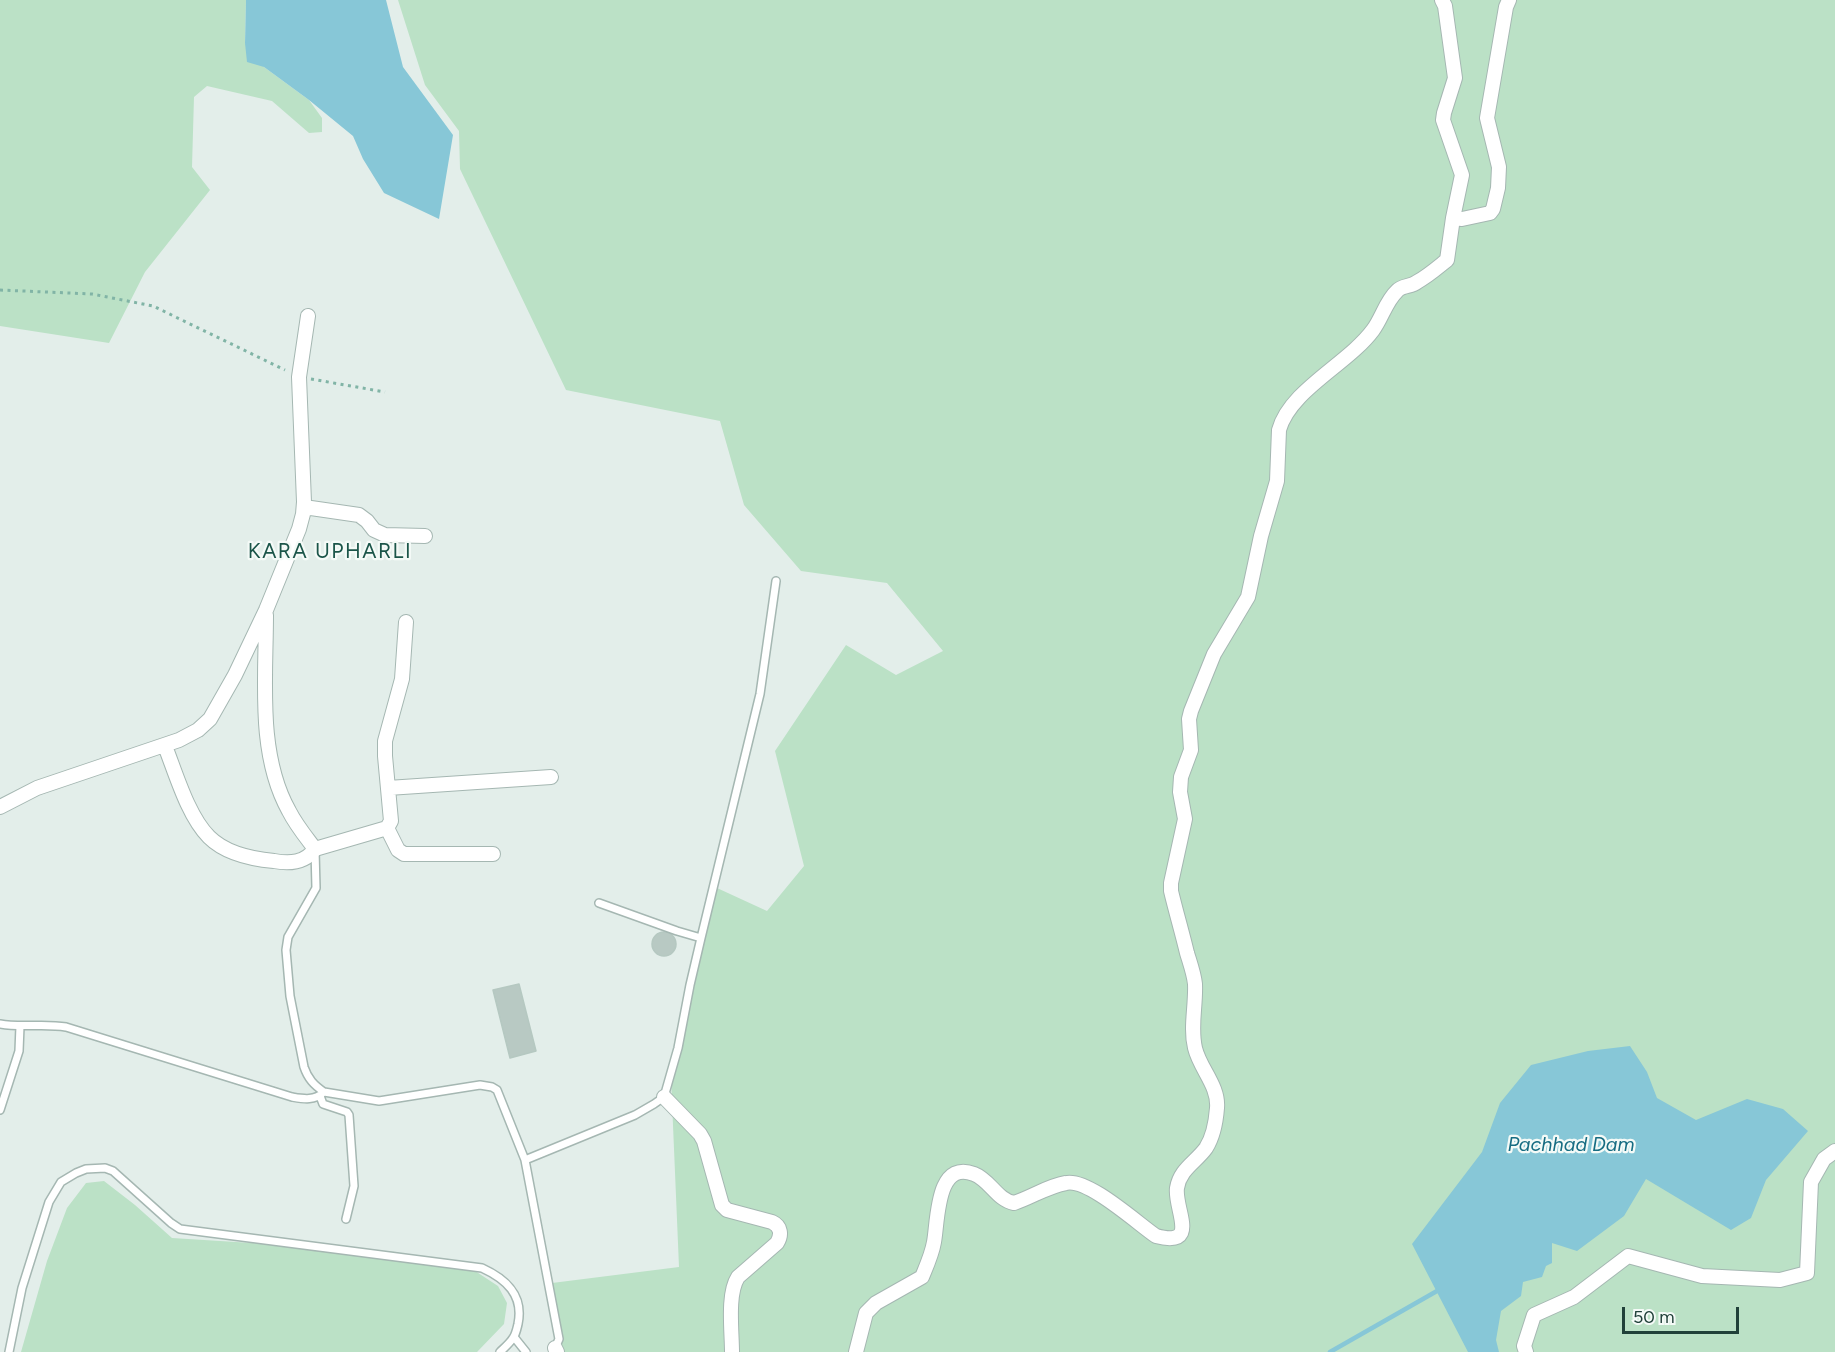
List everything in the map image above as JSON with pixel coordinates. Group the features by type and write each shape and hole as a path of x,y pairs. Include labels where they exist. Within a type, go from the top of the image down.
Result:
{"street":[{"path":"856,1352 866,1313 876,1303 922,1277 934,1243 942,1191 946,1182 958,1173 969,1172 978,1175 1007,1202 1014,1203 1060,1184 1077,1182 1097,1192 1156,1236 1167,1239 1175,1238 1183,1227 1177,1189 1179,1181 1185,1169 1208,1146 1217,1108 1217,1097 1195,1046 1194,982 1171,891 1185,819 1180,792 1181,777 1191,750 1189,719 1214,654 1248,597 1261,536 1277,481 1280,424 1302,394 1351,354 1373,330 1397,290 1415,284 1447,260 1462,175 1443,120 1455,78 1445,6 1442,0"},
{"path":"1453,218 1462,219 1490,213 1493,209 1498,188 1499,167 1487,118 1509,0"},
{"path":"0,807 37,788 179,741 198,730 210,719 235,675 266,610 299,529 304,507 299,377 308,316"},
{"path":"304,507 359,515 374,530 386,535 425,536"},
{"path":"266,610 266,726 271,762 288,810 315,849"},
{"path":"165,746 199,824 210,838 223,847 260,860 294,862 310,855 315,849 387,828 391,821 385,741 402,679 406,622"},
{"path":"388,788 551,777"},
{"path":"387,828 398,850 404,854 492,854"},
{"path":"664,1096 704,1141 722,1205 727,1210 772,1222 780,1230 777,1243 734,1283 732,1352"},
{"path":"1526,1352 1524,1346 1534,1315 1574,1297 1628,1256 1702,1276 1780,1280 1807,1273 1811,1182 1824,1159 1835,1151"}],"lane":[{"path":"525,1160 635,1115 664,1096 678,1048 690,985 760,694 776,581"},
{"path":"315,849 315,888 288,937 286,950 290,996 307,1076 322,1094 323,1104 348,1114 354,1186 346,1218"},
{"path":"599,903 701,938"},
{"path":"0,1024 66,1027 307,1100 322,1094 379,1101 480,1085 492,1087 497,1090 525,1160 559,1338 555,1351"},
{"path":"0,1110 19,1051 20,1026"},
{"path":"9,1352 22,1288 51,1197 61,1182 68,1177 86,1169 95,1168 105,1168 119,1175 171,1223 184,1230 482,1268 496,1275 508,1286 519,1306 514,1337 500,1352"},
{"path":"514,1337 526,1352"}],"path":[{"path":"0,290 92,294 153,306 299,377 385,392"}],"green space":[{"path":"0,0 246,0 245,43 264,67 309,100 322,118 322,132 309,133 272,101 207,86 194,97 192,167 210,190 145,272 109,343 0,326"},
{"path":"398,0 1835,0 1835,1352 561,1352 552,1283 679,1267 671,1078 717,888 767,911 804,866 775,751 846,645 896,675 943,651 887,583 801,571 744,505 720,421 566,390 460,169 459,131 425,85"},
{"path":"104,1181 172,1238 396,1252 472,1269 498,1286 507,1303 504,1324 477,1352 21,1352 47,1261 67,1208 86,1183"}],"water":[{"path":"246,0 386,0 403,67 453,135 439,219 384,193 363,159 353,136 264,67 247,62"},
{"name":"Pachhad Dam","path":"1630,1046 1647,1072 1657,1098 1696,1120 1747,1099 1783,1109 1808,1131 1766,1180 1751,1218 1731,1230 1646,1179 1624,1216 1577,1251 1552,1243 1552,1263 1546,1266 1542,1277 1523,1282 1521,1296 1501,1311 1496,1340 1499,1352 1468,1352 1412,1244 1482,1152 1500,1103 1531,1065 1588,1051"}],"building":[{"path":"664,932 672,936 676,944 672,952 664,956 656,952 652,944 656,936"},
{"path":"519,984 536,1051 510,1058 493,990"}],"waterway":[{"path":"1330,1352 1437,1291"}],"district":[{"name":"KARA UPHARLI","path":"330,552"}]}
